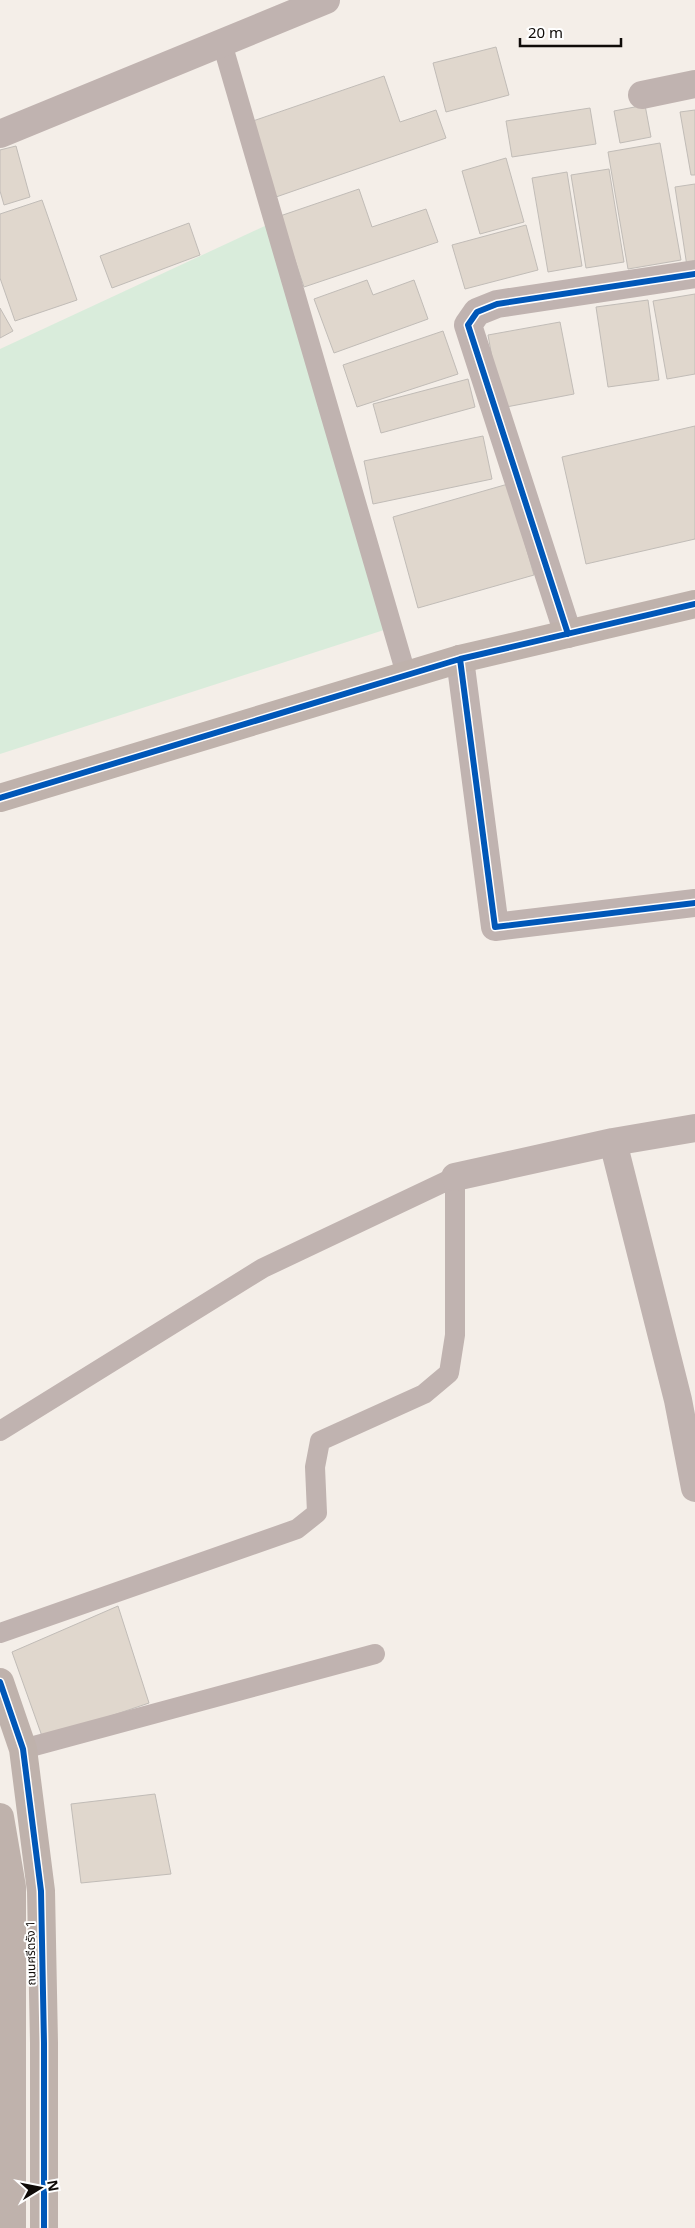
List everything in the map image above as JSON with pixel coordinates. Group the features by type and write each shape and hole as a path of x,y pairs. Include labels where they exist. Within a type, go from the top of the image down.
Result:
{"street":[{"path":"0,134 326,0"},
{"path":"642,95 695,84"},
{"path":"568,634 468,325 477,312 496,304 695,274"},
{"path":"0,798 262,720 406,674 460,659 695,604"},
{"path":"460,659 495,927 695,903"},
{"path":"455,1177 613,1142 695,1128"},
{"path":"613,1142 678,1400 695,1488"},
{"name":"ถนนศรีตรัง 1","path":"0,1682 23,1749 41,1891 44,2043 44,2228"},
{"name":"ถนนศรีตรัง 1","path":"0,1816 12,1887 6,2045 12,2228"},
{"path":"6,2045 44,2043"}],"lane":[{"path":"222,43 406,674"},
{"path":"0,1431 263,1268 455,1177 455,1335 449,1372 424,1394 320,1441 315,1467 317,1513 297,1528 0,1633"},
{"path":"23,1749 375,1654"}],"green space":[{"path":"269,224 384,630 0,754 0,349"}],"building":[{"path":"496,47 509,95 446,112 433,63"},
{"path":"384,76 400,122 436,110 446,138 276,197 250,122"},
{"path":"645,105 651,137 620,143 614,111"},
{"path":"590,108 596,144 512,157 506,121"},
{"path":"695,110 695,175 691,175 680,112"},
{"path":"660,143 681,260 628,269 608,152"},
{"path":"16,146 30,197 4,205 0,191 0,150"},
{"path":"506,158 524,222 480,234 462,171"},
{"path":"609,169 624,262 586,268 571,175"},
{"path":"567,172 582,266 548,272 532,178"},
{"path":"695,184 695,272 688,273 675,187"},
{"path":"359,189 372,227 426,209 438,242 304,287 280,216"},
{"path":"42,200 77,300 15,321 0,278 0,214"},
{"path":"189,223 200,255 112,288 100,256"},
{"path":"526,225 538,270 465,289 452,245"},
{"path":"367,280 373,295 414,280 428,319 334,353 314,299"},
{"path":"695,294 695,374 667,379 653,301"},
{"path":"648,300 659,380 608,387 596,307"},
{"path":"0,308 13,331 0,338"},
{"path":"560,322 574,394 501,408 488,335"},
{"path":"443,331 458,374 357,407 343,365"},
{"path":"468,379 475,407 381,433 373,404"},
{"path":"695,426 695,539 586,564 562,457"},
{"path":"483,436 492,479 373,504 364,461"},
{"path":"508,484 534,575 418,608 393,517"},
{"path":"118,1606 149,1703 43,1739 12,1652"},
{"path":"155,1794 171,1874 81,1883 71,1804"}],"cycle path":[{"path":"568,634 468,325 477,312 497,304 695,274"},
{"path":"0,798 460,659 695,604"},
{"path":"460,659 495,927 695,903"},
{"path":"0,1682 23,1749 41,1891 44,2043 44,2228"}]}
